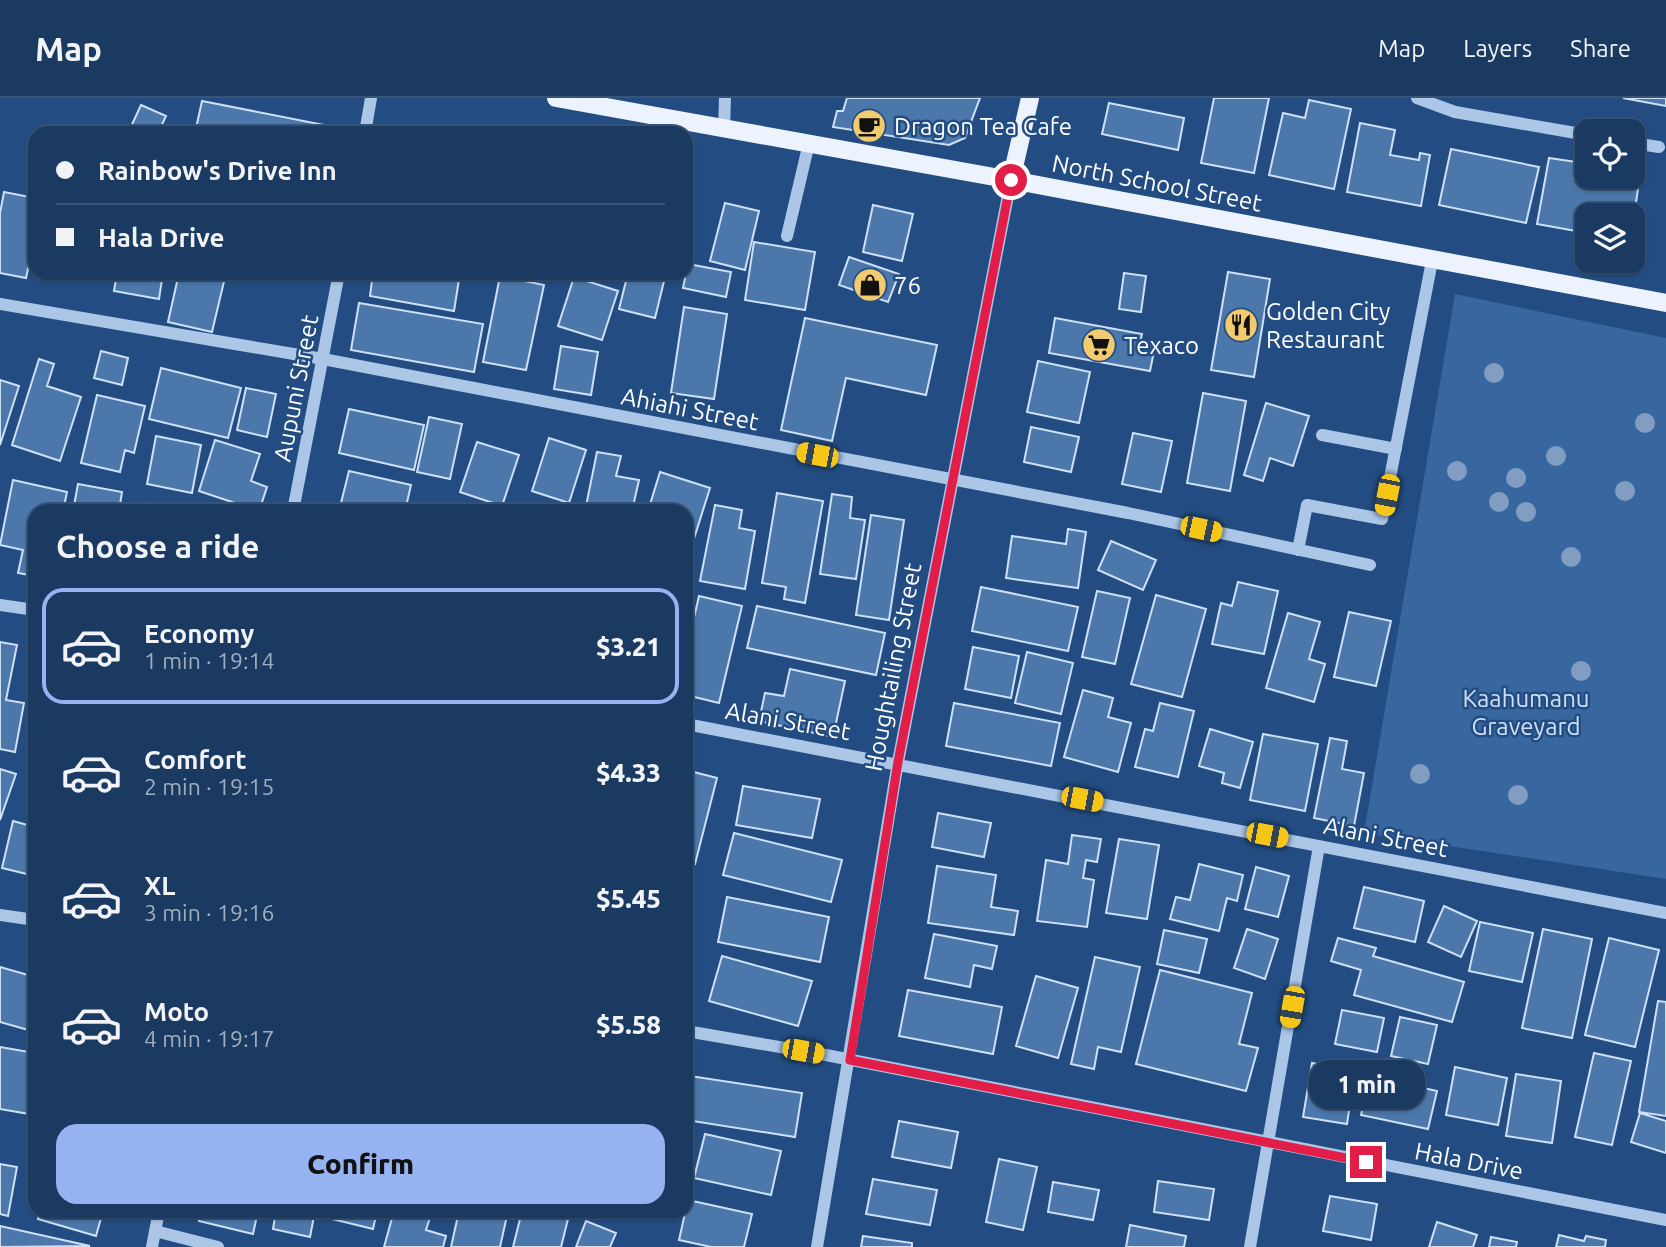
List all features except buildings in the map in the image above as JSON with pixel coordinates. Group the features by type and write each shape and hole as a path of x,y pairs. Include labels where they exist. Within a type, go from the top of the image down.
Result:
{"main road":[{"name":"North School Street","path":"556,98 1666,303"},
{"name":"Houghtailing Street","path":"1011,180 1030,98"}],"street":[{"path":"366,126 372,98"},
{"path":"724,129 725,98"},
{"path":"1417,98 1455,112 1575,133"},
{"path":"787,236 809,143"},
{"path":"1645,145 1659,147"},
{"name":"Houghtailing Street","path":"817,1247 898,762 955,482 1011,180"},
{"path":"1298,550 1307,505 1382,519 1432,261"},
{"name":"Aupuni Street","path":"294,504 338,280"},
{"name":"Ahiahi Street","path":"0,304 323,359 1128,513 1370,565"},
{"path":"1322,435 1396,449"},
{"path":"0,605 28,609"},
{"name":"Alani Street","path":"693,725 898,762 1666,913"},
{"path":"1250,1247 1319,846"},
{"path":"0,915 28,919"},
{"name":"Hala Drive","path":"693,1032 850,1060 1666,1220"},
{"path":"152,1247 158,1218"},
{"path":"155,1231 218,1247"}],"green space":[{"name":"Kaahumanu Graveyard","path":"1455,294 1666,338 1666,879 1364,833"}],"place":[{"name":"Dragon Tea Cafe","path":"869,126"},
{"name":"76","path":"870,285"},
{"name":"Golden City Restaurant","path":"1241,325"},
{"name":"Texaco","path":"1099,345"}],"route":[{"path":"1011,180 955,482 898,762 850,1060 1366,1162"}]}
